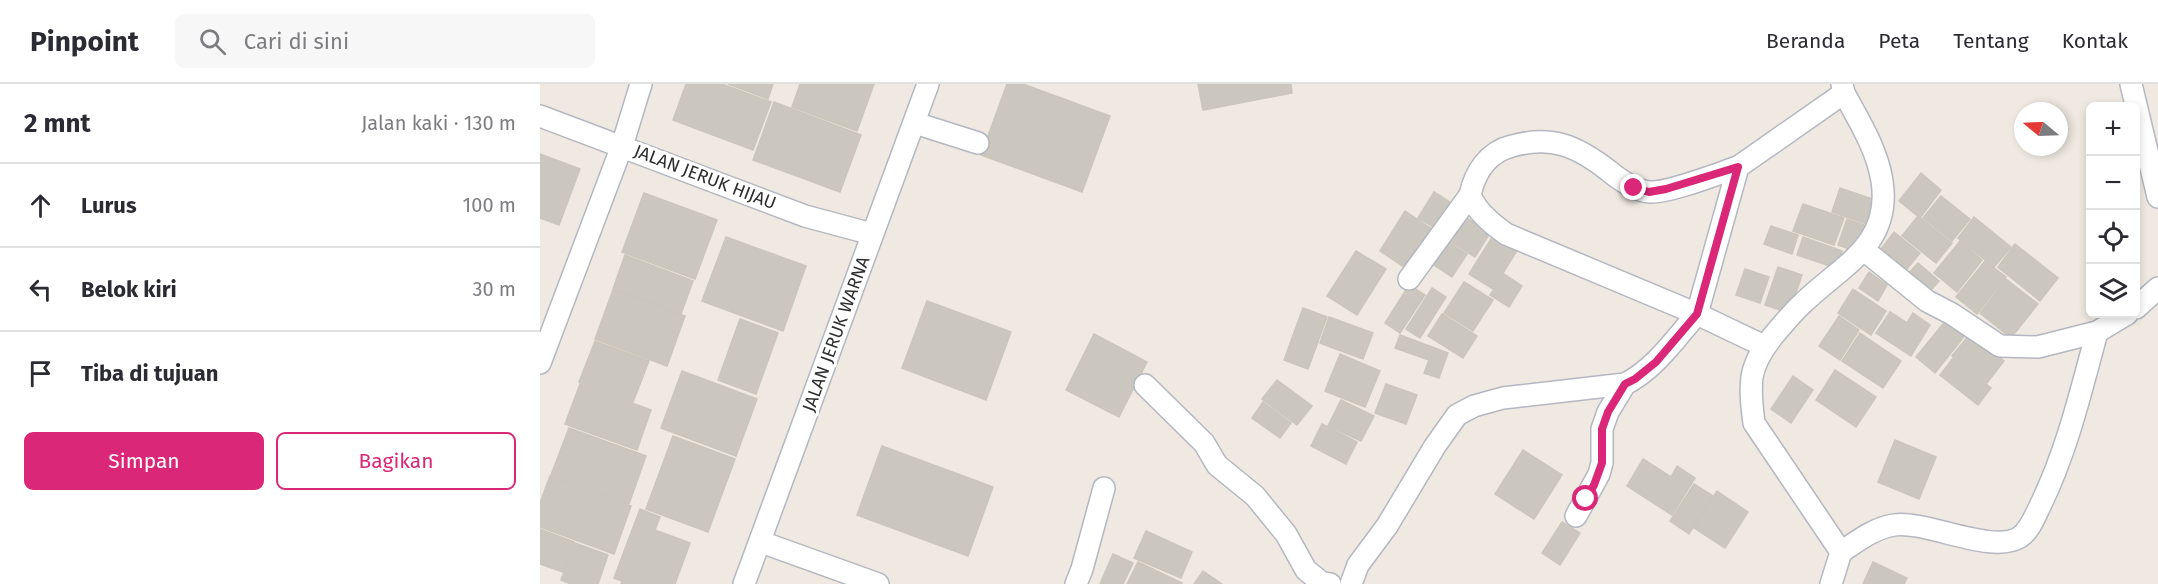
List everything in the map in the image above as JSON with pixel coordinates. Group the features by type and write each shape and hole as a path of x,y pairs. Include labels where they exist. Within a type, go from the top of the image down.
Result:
{"street":[{"path":"540,363 622,146 641,84"},
{"name":"JALAN JERUK WARNA","path":"744,584 928,84"},
{"path":"2132,84 2158,197"},
{"path":"1409,279 1470,195 1474,179 1497,150 1537,141 1564,144 1600,164 1634,188 1649,192 1738,167 1843,89 1872,147 1882,181 1883,207 1877,232 1864,250 1802,303 1764,346 1752,376 1751,401 1754,423 1841,552"},
{"name":"JALAN JERUK HIJAU","path":"540,116 805,216 872,234"},
{"path":"915,123 978,142"},
{"path":"1351,584 1358,565 1387,526 1435,446 1457,415 1474,406 1503,398 1625,384 1656,362 1697,314 1738,167"},
{"path":"1470,195 1474,205 1506,234 1697,314 1764,346"},
{"path":"1864,250 1926,301 1952,314 2000,346 2038,347 2097,332 2120,318"},
{"path":"2140,304 2158,288"},
{"path":"1831,584 1841,552 1870,532 1894,525 1910,525 1983,541 2002,542 2020,537 2033,521 2055,475 2076,413 2097,332"},
{"path":"1576,516 1599,474 1602,463 1602,429 1608,412 1625,384"},
{"path":"1145,385 1204,443 1217,465 1255,496 1286,534 1306,570 1322,583 1330,584"},
{"path":"1076,584 1104,488"},
{"path":"761,542 878,584"}],"building":[{"path":"686,84 722,84 771,102 753,150 673,120"},
{"path":"728,84 773,84 768,99"},
{"path":"800,84 874,84 857,131 792,107"},
{"path":"1007,84 1023,84 1110,116 1082,192 981,155"},
{"path":"1198,84 1291,84 1292,93 1203,110"},
{"path":"774,102 861,135 840,192 753,160"},
{"path":"540,154 580,169 559,225 540,218"},
{"path":"1921,173 1941,190 1920,218 1899,201"},
{"path":"1840,188 1878,201 1870,225 1832,212"},
{"path":"1434,192 1453,204 1437,229 1418,218"},
{"path":"644,193 717,220 695,279 622,252"},
{"path":"1941,196 1970,219 1952,241 1923,218"},
{"path":"1803,204 1844,218 1834,245 1793,231"},
{"path":"1405,211 1432,229 1407,269 1380,251"},
{"path":"1462,215 1490,233 1475,257 1447,239"},
{"path":"1918,216 1952,243 1936,263 1902,236"},
{"path":"1974,217 2011,247 1994,267 1958,238"},
{"path":"1847,219 1867,226 1858,252 1838,245"},
{"path":"1771,226 1798,235 1792,254 1764,244"},
{"path":"1894,232 1920,253 1907,269 1881,249"},
{"path":"1494,234 1518,249 1493,289 1469,274"},
{"path":"726,237 806,266 783,331 702,301"},
{"path":"1803,237 1842,251 1836,268 1797,255"},
{"path":"1442,238 1467,254 1452,277 1428,261"},
{"path":"1960,241 1982,260 1957,292 1934,273"},
{"path":"2015,244 2058,278 2040,301 1998,267"},
{"path":"1356,251 1386,269 1357,315 1327,296"},
{"path":"625,255 693,281 681,314 613,289"},
{"path":"1985,261 2006,277 1977,314 1956,297"},
{"path":"1918,263 1939,281 1925,297 1904,278"},
{"path":"1778,267 1802,275 1789,313 1765,305"},
{"path":"1745,269 1769,277 1760,303 1736,295"},
{"path":"1869,272 1887,285 1878,301 1859,288"},
{"path":"1504,274 1522,286 1509,307 1490,295"},
{"path":"2006,279 2038,304 2011,338 1980,313"},
{"path":"1464,282 1493,300 1473,331 1444,313"},
{"path":"1409,285 1425,295 1400,333 1385,323"},
{"path":"1432,288 1446,297 1420,338 1406,329"},
{"path":"1853,289 1886,311 1871,335 1838,313"},
{"path":"613,290 685,316 667,366 595,339"},
{"path":"927,301 1011,332 986,400 902,368"},
{"path":"1303,308 1327,317 1308,369 1284,360"},
{"path":"1890,312 1907,323 1913,313 1930,325 1911,356 1876,333"},
{"path":"1442,314 1477,336 1463,358 1428,336"},
{"path":"1839,316 1859,330 1840,360 1819,346"},
{"path":"1329,317 1373,333 1363,359 1320,343"},
{"path":"740,319 778,333 756,394 718,380"},
{"path":"1947,319 1966,334 1935,373 1916,357"},
{"path":"1860,333 1901,361 1883,388 1842,361"},
{"path":"1094,334 1147,362 1119,417 1066,390"},
{"path":"1970,334 2004,361 1987,383 1952,356"},
{"path":"1400,335 1448,353 1439,378 1424,373 1429,360 1395,348"},
{"path":"595,341 649,361 633,402 579,382"},
{"path":"1340,354 1380,371 1365,407 1325,391"},
{"path":"1953,358 1991,388 1978,405 1940,375"},
{"path":"1835,370 1876,397 1856,427 1816,400"},
{"path":"682,371 757,399 736,456 661,428"},
{"path":"1793,376 1813,390 1791,423 1771,409"},
{"path":"1277,380 1312,406 1297,425 1262,399"},
{"path":"580,384 651,410 637,450 565,424"},
{"path":"1386,384 1417,395 1406,424 1375,413"},
{"path":"1341,400 1374,416 1361,441 1328,426"},
{"path":"1263,402 1291,423 1280,438 1252,418"},
{"path":"1322,424 1357,442 1346,464 1311,446"},
{"path":"569,428 646,456 629,504 551,475"},
{"path":"673,436 735,459 708,532 646,509"},
{"path":"1895,440 1936,457 1919,499 1878,482"},
{"path":"882,446 993,487 968,556 857,515"},
{"path":"1523,450 1562,475 1534,519 1495,494"},
{"path":"1643,459 1671,477 1677,466 1695,478 1672,515 1627,486"},
{"path":"550,476 631,506 614,554 540,527 540,503"},
{"path":"1694,484 1713,496 1689,534 1670,521"},
{"path":"1717,491 1748,512 1725,548 1694,528"},
{"path":"640,509 660,517 655,530 690,543 675,584 621,584 622,581 614,578"},
{"path":"1562,522 1580,533 1560,565 1542,553"},
{"path":"540,529 574,542 563,572 540,564"},
{"path":"1146,531 1192,552 1181,578 1134,558"},
{"path":"575,543 608,555 598,584 571,584 561,580"},
{"path":"1113,554 1133,563 1123,584 1100,584"},
{"path":"1138,562 1182,583 1127,584"},
{"path":"1873,562 1907,578 1904,584 1863,584"},
{"path":"1203,571 1222,584 1194,584"}],"route":[{"path":"1586,499 1602,463 1602,429 1608,412 1625,384 1656,362 1697,314 1738,167 1666,189 1649,192 1634,188"}]}
